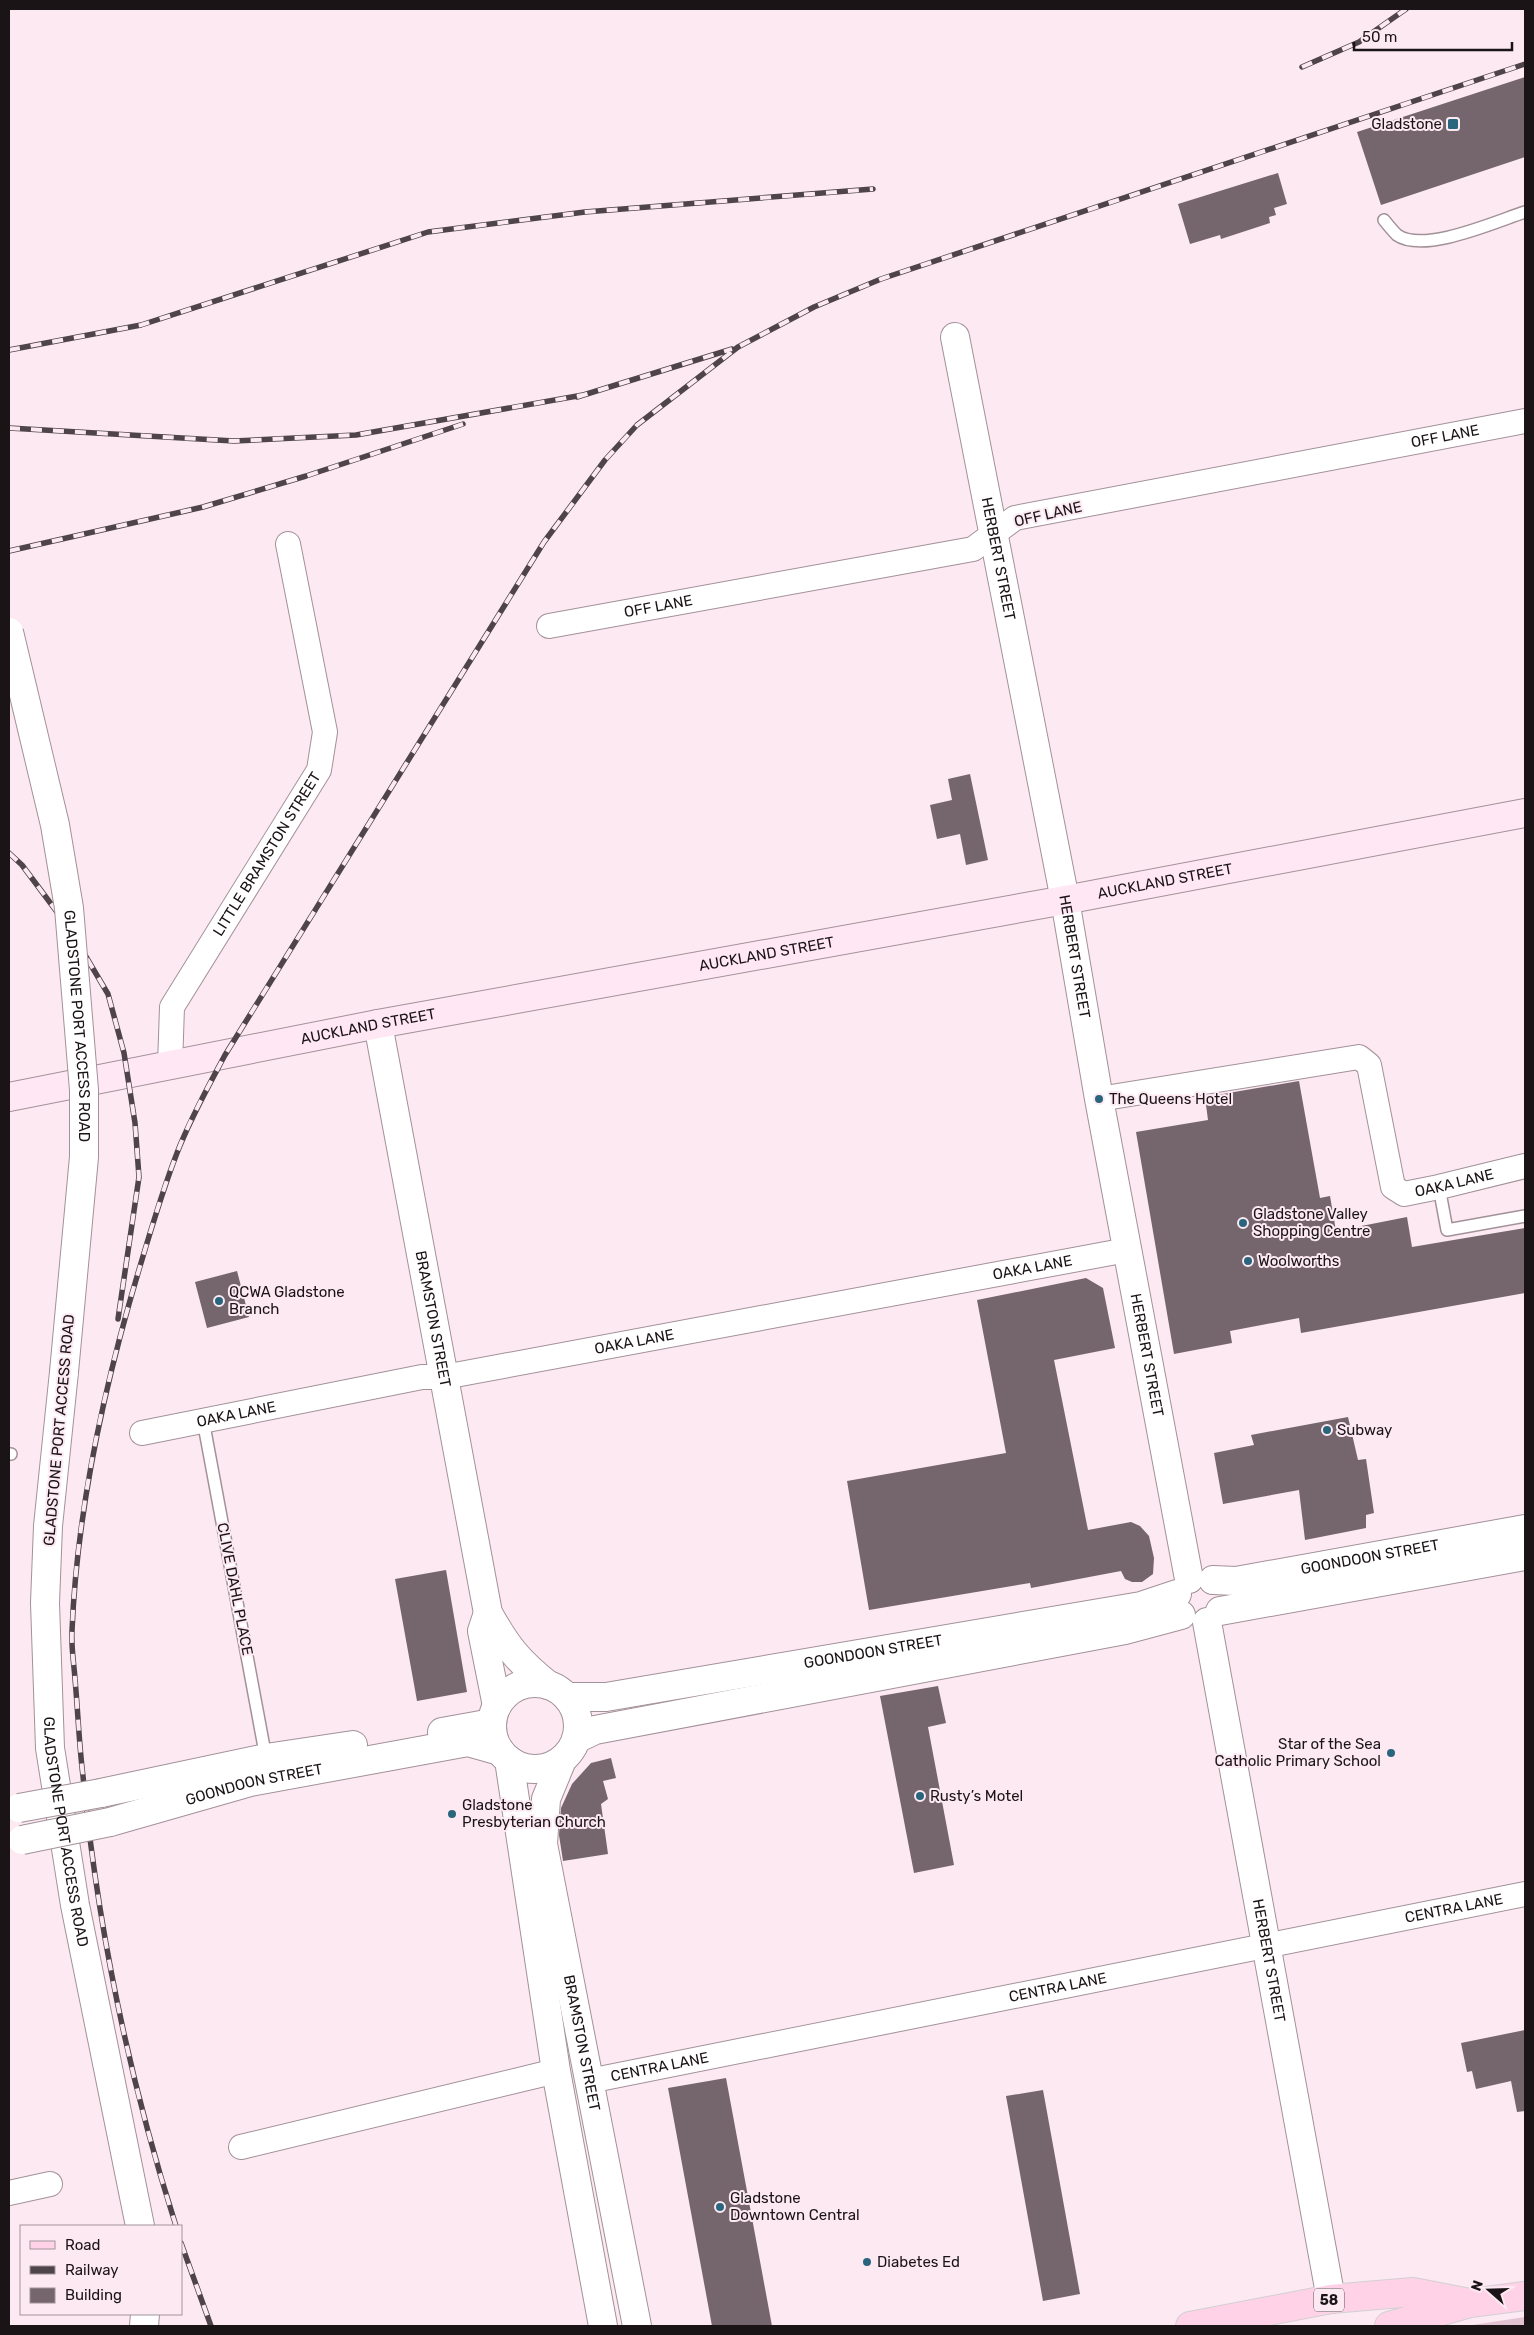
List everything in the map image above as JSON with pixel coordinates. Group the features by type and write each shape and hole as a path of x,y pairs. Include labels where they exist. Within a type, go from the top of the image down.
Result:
{"main road":[{"name":"AUCKLAND STREET","path":"9,1097 378,1024 1065,900 1525,812"},
{"name":"58","path":"1190,2326 1331,2299 1413,2292 1470,2303"},
{"name":"58","path":"1389,2326 1470,2303 1525,2296"}],"street":[{"name":"HERBERT STREET","path":"955,337 1065,900 1099,1099 1190,1592 1222,1594 1213,1617 1267,1946 1331,2299"},
{"name":"OFF LANE","path":"549,626 973,550 994,532 1015,518 1525,422"},
{"name":"LITTLE BRAMSTON STREET","path":"170,1066 172,1007 320,770 325,732 288,544"},
{"name":"GLADSTONE PORT ACCESS ROAD","path":"9,632 55,825 68,899 84,1090 84,1157 48,1526 45,1603 50,1748 77,1915 140,2225"},
{"name":"BRAMSTON STREET","path":"378,1024 488,1614 505,1643 522,1664 558,1691"},
{"name":"OAKA LANE","path":"1099,1099 1359,1057 1369,1065 1393,1187 1404,1194 1439,1188 1525,1166"},
{"name":"OAKA LANE","path":"142,1433 422,1377 444,1378 1128,1250"},
{"name":"GOONDOON STREET","path":"558,1691 606,1697 625,1694 1141,1606 1236,1581 1525,1529"},
{"name":"GOONDOON STREET","path":"1213,1617 1525,1556"},
{"name":"GOONDOON STREET","path":"569,1750 595,1730 1125,1630 1190,1592"},
{"path":"1190,1592 1193,1622 1213,1617"},
{"name":"BRAMSTON STREET","path":"488,1614 482,1631 495,1715"},
{"path":"536,1683 558,1691 576,1710 578,1725 569,1750 541,1769 524,1768 504,1756 494,1738 495,1715 504,1696 514,1689 536,1683"},
{"name":"GOONDOON STREET","path":"14,1809 102,1793 266,1758 495,1715"},
{"name":"GOONDOON STREET","path":"15,1840 110,1822 269,1778 468,1742 504,1756"},
{"name":"BRAMSTON STREET","path":"569,1750 546,1798 543,1844 637,2326"},
{"name":"BRAMSTON STREET","path":"504,1756 556,2071 603,2326"},
{"name":"CENTRA LANE","path":"589,2081 1525,1894"},
{"path":"241,2147 556,2071"},
{"path":"9,2193 50,2184"}],"lane":[{"path":"1384,220 1398,236 1425,241 1447,239 1525,212"},
{"path":"1439,1188 1447,1230 1525,1216"},
{"name":"CLIVE DAHL PLACE","path":"203,1420 266,1758"}],"shaded area":[{"path":"1525,2317 1525,2326 1466,2326"}],"building":[{"path":"1525,77 1525,157 1381,205 1357,132"},
{"path":"1278,173 1287,204 1274,208 1276,215 1269,217 1270,223 1221,239 1220,235 1190,244 1178,204"},
{"path":"970,774 988,860 966,865 960,834 937,839 930,805 952,800 948,779"},
{"name":"Gladstone Valley Shopping Centre","path":"1299,1081 1320,1198 1330,1196 1336,1231 1407,1217 1412,1247 1525,1228 1525,1293 1301,1333 1299,1318 1230,1331 1232,1343 1174,1354 1136,1132 1208,1120 1205,1097"},
{"path":"237,1271 249,1317 207,1328 195,1282"},
{"path":"1086,1278 1103,1288 1115,1348 1054,1360 1088,1530 1131,1522 1140,1526 1149,1536 1154,1558 1153,1574 1142,1582 1132,1582 1125,1579 1121,1571 1031,1588 1030,1583 869,1610 847,1481 1006,1453 977,1300"},
{"path":"1348,1417 1358,1460 1366,1459 1374,1513 1366,1515 1366,1528 1305,1540 1299,1490 1223,1504 1214,1453 1254,1445 1251,1435"},
{"path":"446,1570 467,1692 417,1701 395,1579"},
{"name":"Rusty’s Motel","path":"938,1686 946,1723 928,1727 954,1865 914,1873 880,1696"},
{"path":"611,1758 616,1778 603,1781 608,1799 601,1804 608,1854 563,1861 559,1835 561,1808 572,1784 591,1763"},
{"path":"1525,2030 1525,2111 1517,2112 1511,2081 1476,2089 1472,2071 1467,2072 1461,2043"},
{"name":"Gladstone Downtown Central","path":"726,2078 772,2326 712,2326 668,2088"},
{"path":"1043,2090 1080,2294 1043,2301 1006,2096"}],"railway":[{"path":"1302,67 1359,42 1406,9"},
{"path":"176,2225 144,2115 118,2004 97,1891 80,1752 72,1643 75,1584 87,1491 105,1399 128,1308 158,1208 177,1153 200,1103 225,1055 544,542 605,460 637,425 738,347 814,307 881,279 1525,64"},
{"path":"9,350 141,325 428,232 585,212 873,189"},
{"path":"577,397 732,349"},
{"path":"9,428 234,441 356,435 583,395"},
{"path":"9,551 203,507 306,476 463,424"},
{"path":"9,853 22,865 69,928 108,994 124,1053 135,1123 139,1177 118,1319"},
{"path":"182,2246 211,2326"}],"place":[{"name":"Gladstone","path":"1453,124"},
{"name":"The Queens Hotel","path":"1099,1099"},
{"name":"Gladstone Valley Shopping Centre","path":"1243,1223"},
{"name":"Woolworths","path":"1248,1261"},
{"name":"QCWA Gladstone Branch","path":"219,1301"},
{"name":"Subway","path":"1327,1430"},
{"name":"Star of the Sea Catholic Primary School","path":"1391,1753"},
{"name":"Rusty’s Motel","path":"920,1796"},
{"name":"Gladstone Presbyterian Church","path":"452,1814"},
{"name":"Gladstone Downtown Central","path":"720,2207"},
{"name":"Diabetes Ed","path":"867,2262"}]}
